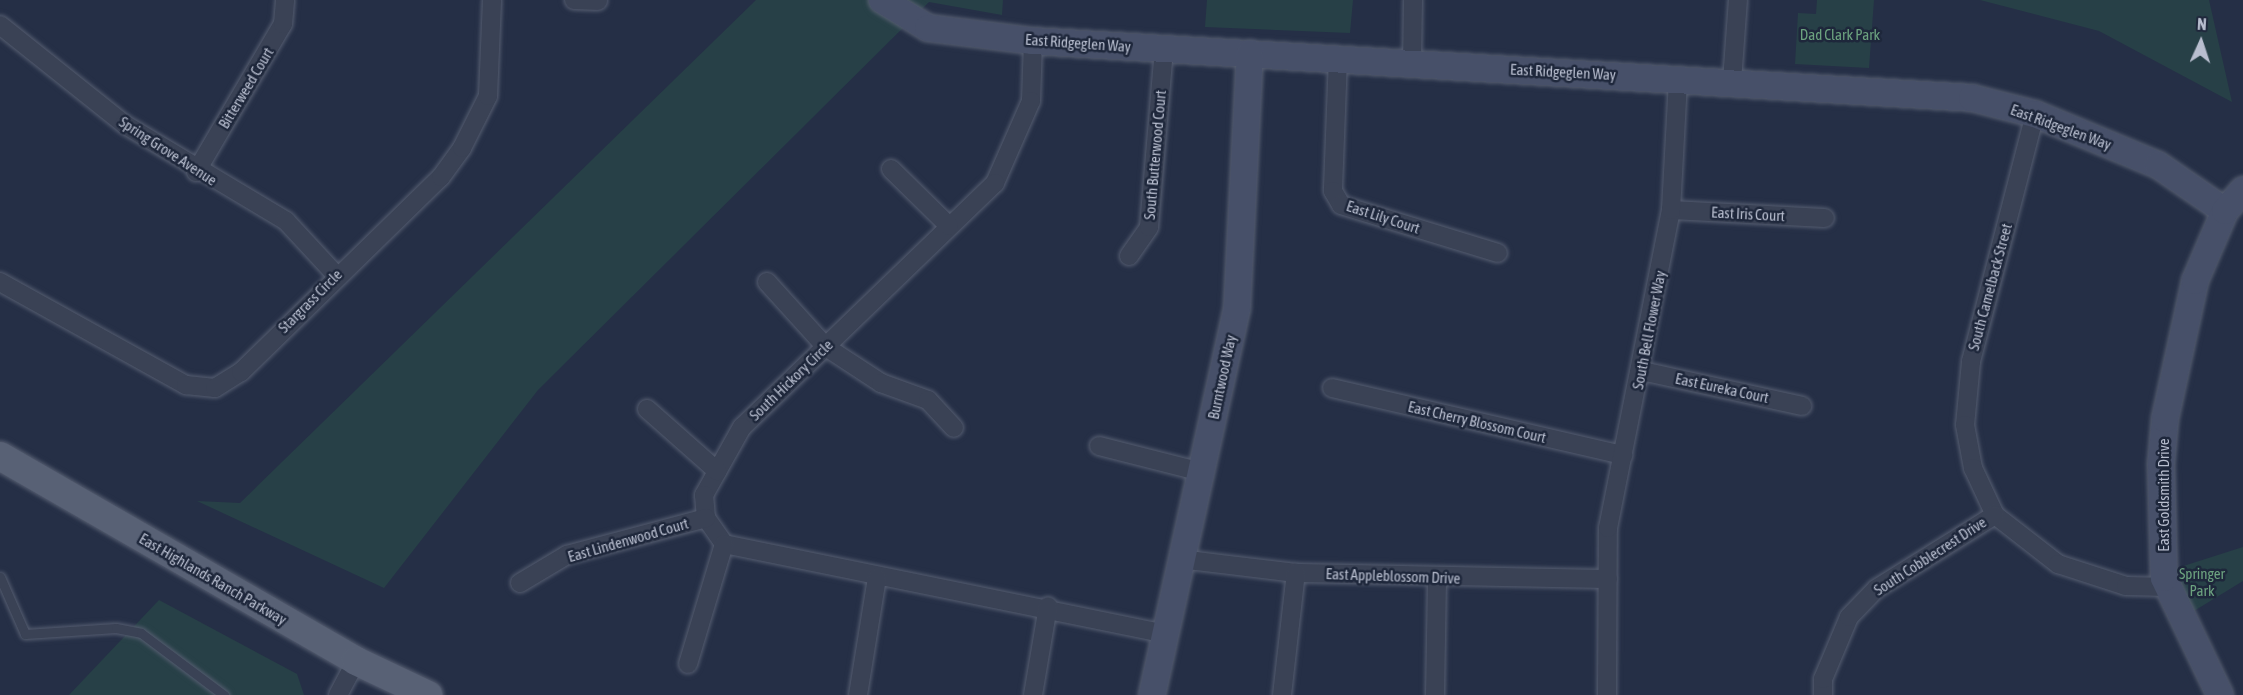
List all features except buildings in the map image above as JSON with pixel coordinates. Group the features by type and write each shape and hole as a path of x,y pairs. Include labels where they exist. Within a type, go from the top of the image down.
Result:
{"main road":[{"name":"East Highlands Ranch Parkway","path":"0,456 356,661 428,695"}],"street":[{"name":"Bitterweed Court","path":"196,172 283,24 285,0"},
{"name":"Stargrass Circle","path":"0,282 186,385 215,388 241,372 336,275 441,177 462,148 488,96 492,0"},
{"path":"574,0 598,1"},
{"name":"East Ridgeglen Way","path":"882,0 928,28 1033,41 1732,81 1972,98 2035,114 2158,165 2225,211"},
{"path":"1412,63 1413,0"},
{"path":"1732,81 1738,0"},
{"name":"Spring Grove Avenue","path":"0,25 124,124 196,172 286,222 336,275"},
{"name":"South Hickory Circle","path":"706,518 704,495 742,426 995,183 1021,131 1031,101 1033,41"},
{"name":"South Butterwood Court","path":"1129,256 1149,227 1164,48"},
{"name":"Burntwood Way","path":"1152,695 1180,559 1202,472 1237,308 1250,54"},
{"name":"East Lily Court","path":"1338,58 1333,191 1341,205 1498,253"},
{"name":"South Bell Flower Way","path":"1606,695 1608,528 1642,371 1671,210 1678,79"},
{"name":"South Camelback Street","path":"2035,114 1971,362 1967,447 1995,515 2058,564 2126,586 2168,587"},
{"path":"891,169 948,226"},
{"name":"East Goldsmith Drive","path":"2220,695 2168,587 2161,464 2165,419 2195,281 2225,211 2243,190"},
{"name":"East Iris Court","path":"1671,210 1825,218"},
{"path":"767,282 826,347 881,383 928,400 954,428"},
{"name":"East Eureka Court","path":"1642,371 1802,406"},
{"name":"East Cherry Blossom Court","path":"1332,388 1623,455"},
{"path":"647,409 717,471"},
{"path":"1099,446 1202,472"},
{"name":"South Cobblecrest Drive","path":"1823,695 1822,679 1849,617 1876,589 1995,515"},
{"path":"706,518 724,544 877,578 1048,606 1165,634"},
{"name":"East Lindenwood Court","path":"520,583 567,555 706,518"},
{"path":"688,664 724,544"},
{"name":"East Appleblossom Drive","path":"1180,559 1296,573 1437,578 1608,579"},
{"path":"1282,695 1296,573"},
{"path":"858,695 877,578"},
{"path":"1435,695 1437,578"},
{"path":"1033,695 1048,606"},
{"path":"338,695 356,661"}],"lane":[{"path":"0,577 25,634 116,628 141,633 224,695"}],"green space":[{"path":"756,0 1003,0 1002,15 929,2 538,390 384,588 197,501 240,503"},
{"path":"1207,0 1353,0 1350,33 1205,27"},
{"name":"Dad Clark Park","path":"1817,0 1874,0 1869,68 1795,64 1798,13 1816,14"},
{"path":"1980,0 2209,0 2232,102 2099,31"},
{"name":"Springer Park","path":"2243,547 2243,581 2194,611 2174,569"},
{"path":"159,600 297,674 304,695 69,695"}]}
